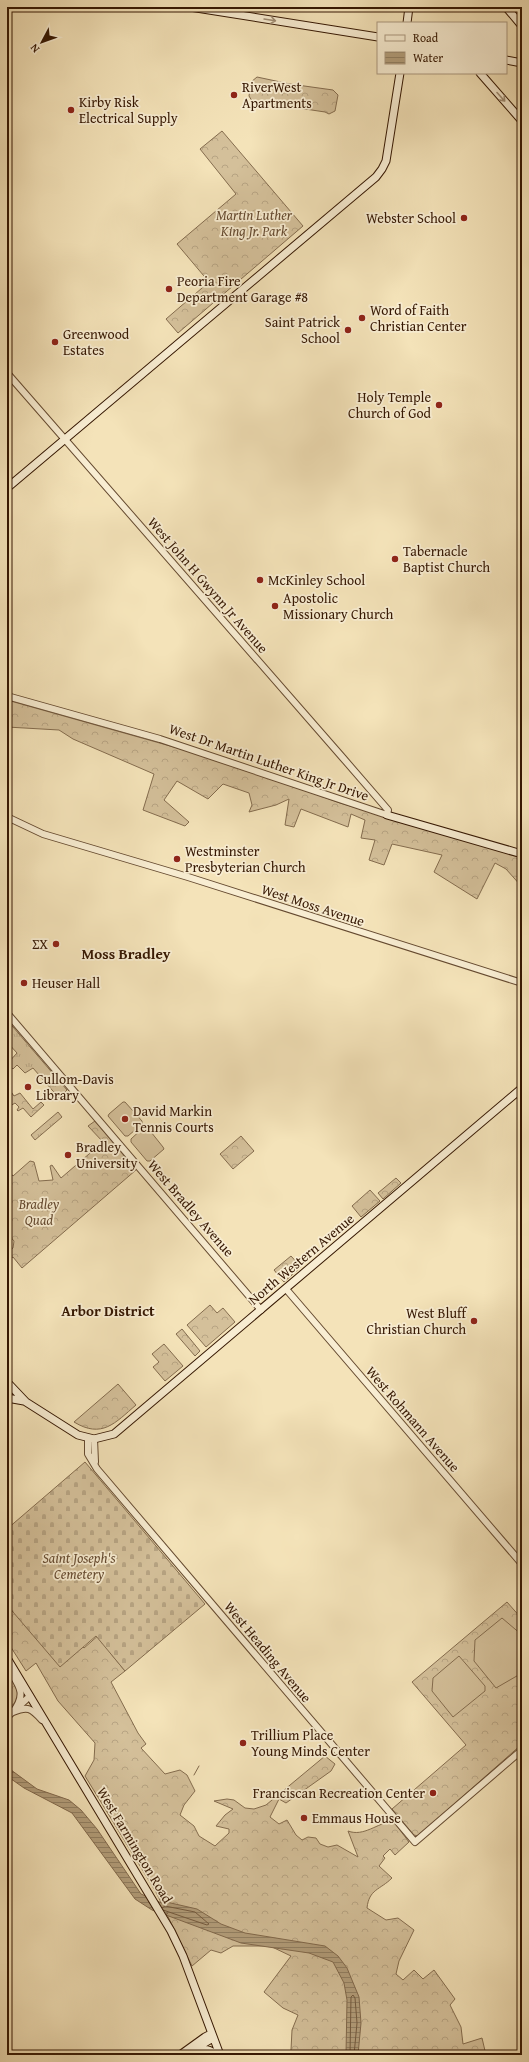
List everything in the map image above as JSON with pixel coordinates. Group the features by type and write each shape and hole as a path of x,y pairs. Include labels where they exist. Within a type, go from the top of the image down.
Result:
{"main road":[{"path":"190,7 377,37"},
{"path":"407,22 410,7"},
{"path":"506,7 522,26"},
{"path":"507,60 522,63"},
{"path":"7,488 362,189 382,169 388,152 400,74"},
{"path":"481,74 522,121"},
{"name":"West Dr Martin Luther King Jr Drive","path":"387,815 522,854"},
{"name":"North Western Avenue","path":"91,1438 109,1436 124,1427 522,1088"},
{"path":"8,1383 26,1402 71,1432 91,1438"},
{"path":"7,1398 26,1402"},
{"name":"West Farmington Road","path":"7,1658 162,1914 179,1947 220,2055"},
{"path":"180,2055 203,2038 209,2035 213,2038 188,2055"},
{"path":"188,2055 204,2049 209,2050 216,2055"}],"street":[{"name":"West John H Gwynn Jr Avenue","path":"7,373 388,810 387,815"},
{"name":"West Dr Martin Luther King Jr Drive","path":"7,696 160,739 387,815"},
{"name":"West Moss Avenue","path":"7,817 43,834 188,877 522,983"},
{"name":"West Bradley Avenue","path":"7,1013 261,1310"},
{"name":"West Rohmann Avenue","path":"286,1289 522,1564"},
{"name":"West Heading Avenue","path":"91,1438 89,1457 102,1476 415,1842 522,1750"},
{"path":"7,1666 21,1691 22,1696 13,1712"},
{"path":"7,1717 30,1696"},
{"path":"13,1712 26,1708 32,1710 51,1731"}],"green space":[{"path":"257,77 290,84 333,90 338,95 335,111 329,114 325,112 252,101 249,96 251,82"},
{"name":"Martin Luther King Jr. Park","path":"222,131 303,226 178,333 166,319 209,282 177,244 236,194 200,149"},
{"path":"7,700 227,762 340,803 522,858 522,887 506,869 495,863 477,899 434,872 442,855 392,844 384,865 369,860 375,840 361,838 365,820 351,814 348,827 301,809 294,827 285,825 289,799 276,805 249,812 252,805 249,793 223,784 208,799 177,781 164,800 189,822 185,826 143,810 154,774 73,739 59,730 7,727"},
{"path":"7,1020 67,1090 59,1098 33,1068 25,1073 17,1065 13,1069 7,1064 17,1053 7,1042"},
{"path":"7,1086 14,1096 20,1093 33,1109 41,1102 44,1105 31,1117 23,1108 18,1111 17,1110 19,1107 15,1103 7,1108"},
{"name":"David Markin Tennis Courts","path":"123,1102 125,1102 142,1121 142,1124 128,1136 125,1136 108,1116"},
{"path":"58,1112 62,1117 35,1140 31,1135"},
{"name":"Bradley Quad","path":"95,1121 136,1170 22,1268 13,1257 10,1259 7,1252 13,1248 14,1241 7,1233 7,1169 13,1176 30,1161 34,1162 39,1181 53,1180 50,1166 52,1165 61,1178 103,1142 88,1126"},
{"name":"David Markin Tennis Courts","path":"144,1127 147,1127 164,1149 150,1161 147,1161 131,1142 131,1139"},
{"path":"241,1136 254,1151 233,1169 220,1154"},
{"path":"396,1178 401,1183 383,1199 378,1193"},
{"path":"370,1190 380,1201 361,1217 352,1206"},
{"path":"291,1256 301,1267 284,1282 274,1270"},
{"path":"210,1305 217,1313 223,1308 235,1322 206,1347 187,1325"},
{"path":"182,1329 200,1351 195,1356 176,1334"},
{"path":"164,1344 183,1366 165,1381 153,1367 159,1362 152,1354"},
{"path":"118,1384 136,1405 128,1412 115,1423 100,1429 84,1427 74,1422"},
{"name":"Saint Joseph's Cemetery","path":"85,1462 205,1604 125,1671 96,1636 60,1667 7,1605 7,1529"},
{"path":"7,1570 84,1648 100,1634 115,1651 112,1655 125,1671 111,1682 138,1733 146,1744 141,1748 165,1774 180,1770 187,1775 195,1791 184,1805 180,1815 194,1826 199,1836 215,1846 229,1833 229,1829 216,1826 225,1815 233,1809 214,1801 227,1799 234,1800 245,1808 254,1809 266,1805 325,1756 335,1764 331,1771 286,1803 279,1799 270,1817 279,1824 287,1820 296,1835 302,1840 308,1837 316,1838 320,1844 328,1847 337,1845 358,1857 348,1831 365,1831 393,1821 409,1842 395,1855 390,1849 383,1856 385,1858 379,1866 392,1878 373,1893 368,1902 367,1908 386,1920 398,1918 414,1930 399,1961 396,1974 403,1980 414,1970 423,1979 434,1970 455,1999 450,2005 461,2027 463,2044 482,2038 486,2055 296,2055 291,2050 292,2030 298,2015 283,2008 264,1992 291,1956 270,1946 233,1946 221,1953 211,1950 192,1966 156,1892 85,1776 94,1760 95,1743 58,1701 36,1663 26,1671 7,1641"},
{"path":"507,1602 522,1619 522,1744 418,1836 414,1835 392,1809 466,1745 412,1682"},
{"path":"502,1618 522,1635 522,1673 496,1688 474,1661 475,1640"},
{"path":"459,1656 485,1686 485,1691 453,1717 432,1691 433,1678"},
{"path":"7,1669 20,1690 18,1700 7,1710"}],"water":[{"path":"7,1767 37,1789 69,1800 81,1810 97,1829 141,1894 164,1904 162,1901 197,1909 221,1924 245,1933 325,1946 338,1956 347,1968 359,1997 361,2023 358,2055 346,2055 347,2000 344,1983 333,1962 309,1953 241,1943 166,1915 168,1913 165,1915 152,1910 135,1899 72,1813 24,1788 7,1776"}],"waterway":[{"path":"194,1775 199,1766"}],"place":[{"name":"RiverWest Apartments","path":"234,95"},
{"name":"Kirby Risk Electrical Supply","path":"71,110"},
{"name":"Webster School","path":"464,218"},
{"name":"Peoria Fire Department Garage #8","path":"169,289"},
{"name":"Word of Faith Christian Center","path":"362,318"},
{"name":"Saint Patrick School","path":"348,330"},
{"name":"Greenwood Estates","path":"55,342"},
{"name":"Holy Temple Church of God","path":"439,405"},
{"name":"Tabernacle Baptist Church","path":"395,559"},
{"name":"McKinley School","path":"260,580"},
{"name":"Apostolic Missionary Church","path":"275,606"},
{"name":"Westminster Presbyterian Church","path":"177,859"},
{"name":"ΣΧ","path":"56,944"},
{"name":"Heuser Hall","path":"24,983"},
{"name":"Cullom-Davis Library","path":"28,1087"},
{"name":"David Markin Tennis Courts","path":"125,1119"},
{"name":"Bradley University","path":"68,1155"},
{"name":"West Bluff Christian Church","path":"474,1321"},
{"name":"Trillium Place Young Minds Center","path":"243,1743"},
{"name":"Franciscan Recreation Center","path":"433,1793"},
{"name":"Emmaus House","path":"304,1818"}],"district":[{"name":"Moss Bradley","path":"126,953"},
{"name":"Arbor District","path":"108,1310"}]}
